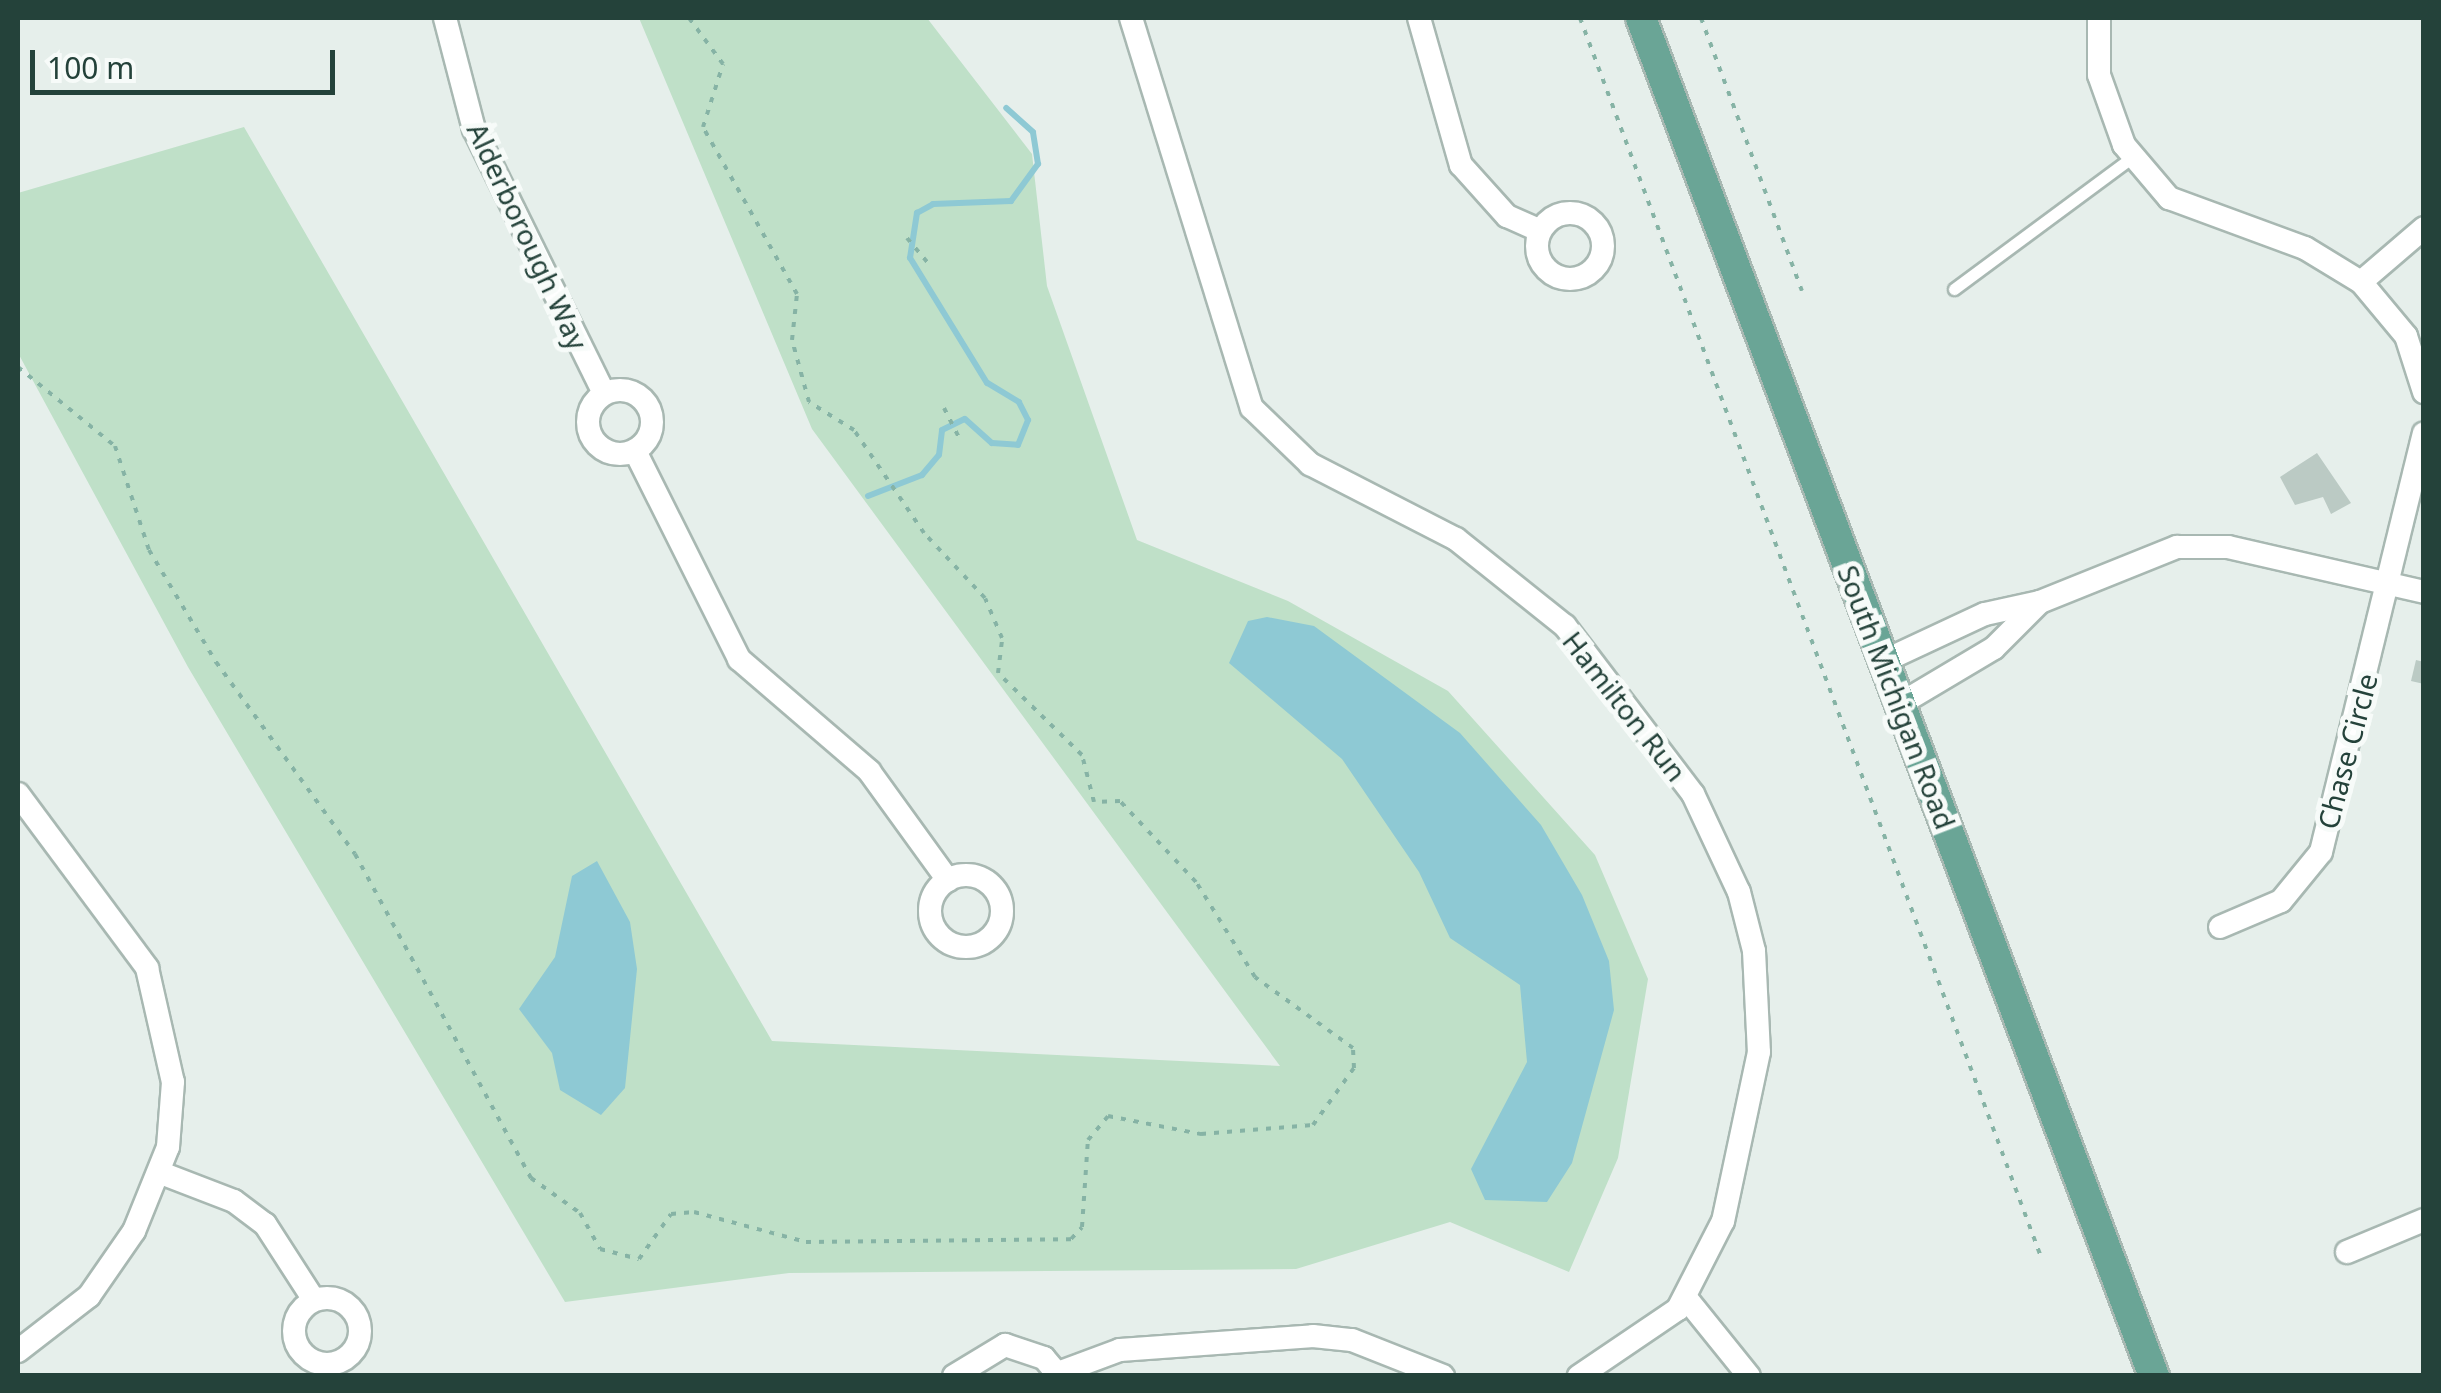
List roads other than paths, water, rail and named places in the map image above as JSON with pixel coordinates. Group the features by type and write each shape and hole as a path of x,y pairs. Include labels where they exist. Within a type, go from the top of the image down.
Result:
{"main road":[{"name":"South Michigan Road","path":"1641,18 2154,1376"}],"street":[{"name":"Alderborough Way","path":"445,18 474,129 604,393"},
{"name":"Hamilton Run","path":"1131,18 1252,408 1310,464 1456,538 1565,626 1627,698 1721,842 1754,951 1759,1052 1723,1221 1686,1298 1645,1339 1579,1376"},
{"path":"1420,18 1461,166 1507,216 1540,231"},
{"path":"2099,18 2099,75 2134,156 2168,198 2305,248 2361,282 2406,336 2424,392"},
{"path":"2361,282 2424,228"},
{"path":"634,392 649,406 649,436 635,451 602,450 589,432 589,410 604,393 634,392"},
{"name":"Chase Circle","path":"2220,927 2281,901 2321,852 2392,584 2424,434"},
{"path":"635,451 739,659 870,771 948,880"},
{"path":"1884,661 1985,614 2040,602 2177,547 2228,547 2424,592"},
{"path":"1900,704 1994,648 2040,602"},
{"path":"18,794 130,937 154,986 173,1082 161,1173 89,1296 18,1351"},
{"path":"161,1173 234,1201 265,1224 314,1300"},
{"path":"2347,1252 2424,1220"},
{"path":"1686,1298 1749,1376"},
{"path":"954,1376 985,1349 1005,1345 1058,1374 1120,1350 1313,1336 1352,1340 1444,1376"}],"lane":[{"path":"1954,289 2134,156"}],"water":[{"path":"1267,617 1314,626 1460,733 1541,825 1582,895 1609,961 1614,1010 1572,1163 1547,1202 1485,1200 1471,1169 1527,1062 1520,985 1450,938 1419,872 1342,759 1229,663 1248,621"},
{"path":"597,861 630,922 637,969 625,1088 601,1115 560,1090 552,1053 519,1009 555,957 572,876"}],"waterway":[{"path":"868,496 922,475 939,455 942,430 965,419 992,443 1018,445 1028,420 1019,402 987,383 910,258 917,213 933,204 1011,201 1038,164 1033,132 1006,108"}]}
